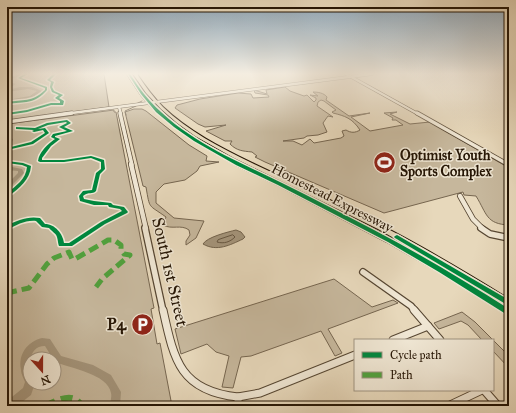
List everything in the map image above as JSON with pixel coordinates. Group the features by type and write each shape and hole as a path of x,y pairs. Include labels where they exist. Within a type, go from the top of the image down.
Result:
{"highway":[{"path":"142,93 151,101"},
{"path":"146,93 151,101"},
{"name":"Homestead Expressway","path":"151,101 184,125 222,149 394,236 509,303"},
{"name":"Homestead Expressway","path":"151,101 169,120 202,143 238,163 374,232 437,268 509,313"}],"street":[{"path":"7,122 215,93"},
{"path":"380,93 509,165"},
{"name":"South 1st Street","path":"119,107 163,307 177,362 190,380 200,388 211,393 238,397 260,393 354,355"},
{"path":"460,196 472,220 478,226 494,235 509,238"},
{"path":"363,272 411,306 439,339"},
{"path":"396,339 428,326"},
{"path":"448,406 481,391"},
{"path":"484,391 498,406"},
{"path":"238,397 238,406"}],"shaded area":[{"path":"7,93 107,93 109,107 7,121"},
{"path":"236,93 251,94 253,98 269,97 268,95 257,93 296,93 304,96 307,95 314,102 316,98 310,95 318,96 315,93 323,94 327,97 326,100 349,116 370,113 351,117 370,131 403,125 396,120 392,120 393,118 384,113 397,112 390,114 410,124 430,122 509,168 509,225 496,223 491,220 485,213 476,196 464,195 463,192 384,213 265,162 255,157 257,156 252,152 238,149 230,144 232,141 225,141 206,131 226,125 205,127 198,124 175,108 177,105 200,99","holes":["321,100 336,110 332,112 348,118 360,130 356,132 346,130 342,131 344,136 341,138 314,143 310,139 302,145 293,141 283,141 304,138 327,132 323,123 328,116 333,117 317,106 318,102"]},
{"path":"134,109 142,109 146,111 189,145 207,156 206,161 219,162 200,166 197,171 185,180 164,184 156,192 156,203 174,218 204,221 196,238 186,245 186,241 190,235 189,230 183,227 170,227 163,225 166,217 153,208 149,203 146,187 143,186 125,112"},
{"path":"114,110 114,112 116,112 154,308 151,309 157,344 160,343 172,406 7,406 7,124"},
{"path":"334,279 372,307 393,300 398,303 328,329 342,353 335,356 321,331 251,356 241,357 233,388 222,387 229,356 216,352 207,344 181,354 175,329"},
{"path":"462,312 475,322 492,339 481,339 468,325 461,321 439,329 434,323"},
{"path":"494,341 509,356 509,368 494,352"}],"water":[{"path":"236,230 241,232 245,237 243,239 218,248 203,244 205,241 213,237"}],"waterway":[{"path":"7,101 31,97 37,93"},
{"path":"136,104 142,101"},
{"path":"126,115 125,111 136,106"},
{"path":"7,137 11,139 7,143"},
{"path":"7,168 20,170 21,173 7,187"},
{"path":"29,351 37,343 42,342 47,342 53,351"},
{"path":"62,360 93,370 108,378 116,392 115,406"},
{"path":"9,406 27,391"}],"marked path":[{"path":"7,293 29,288 43,267 59,256 69,252 72,259 75,259 108,240 114,240 121,245 121,250 124,254 130,255 102,279 96,287"},
{"path":"44,406 70,397 75,398 82,406"},
{"path":"33,406 41,406"}],"cycle path":[{"path":"7,103 32,100 43,93"},
{"path":"7,114 27,111 51,104 62,104 62,101 57,98 61,95 56,93"},
{"path":"142,93 176,127 216,153 372,231 441,270 509,313"},
{"path":"7,228 22,220 38,219 44,226 50,226 58,234 61,245 70,245 103,223 125,212 122,208 111,206 109,204 94,203 82,200 81,196 85,192 94,191 98,173 103,169 103,161 91,157 64,161 40,161 40,158 48,147 58,139 53,137 54,135 71,131 61,127 69,123 67,121 47,124 35,129 17,128"},
{"path":"7,149 32,143 47,133 44,129 34,131"},
{"path":"7,162 29,166 29,171 25,179 7,195"},
{"path":"397,237 509,303"}],"place":[{"name":"Optimist Youth Sports Complex","path":"384,163"},
{"name":"P4","path":"142,324"}]}
